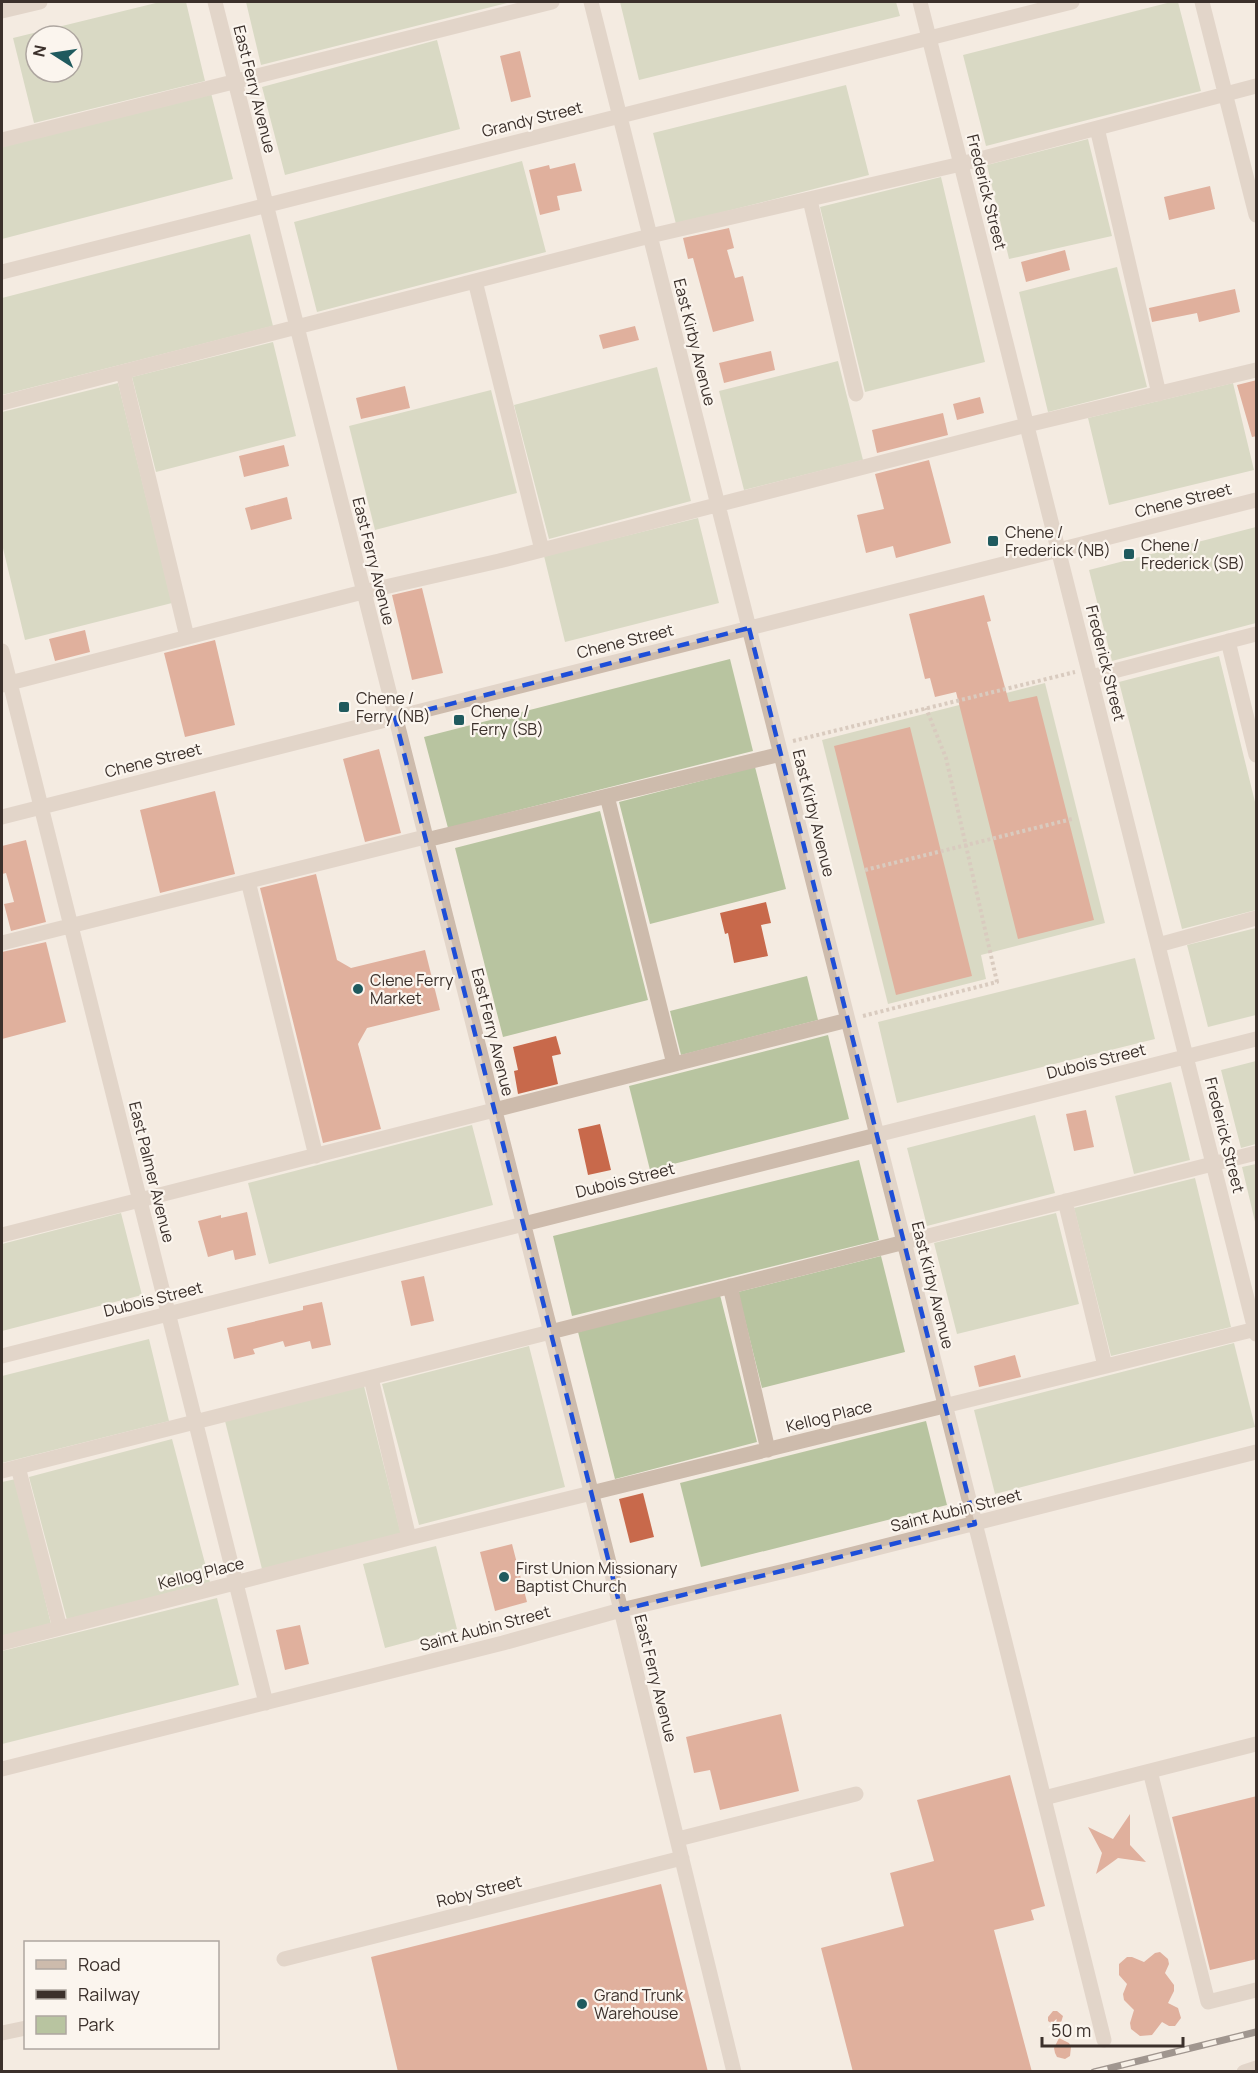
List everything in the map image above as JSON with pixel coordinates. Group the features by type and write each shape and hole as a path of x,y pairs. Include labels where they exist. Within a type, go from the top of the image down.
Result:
{"street":[{"path":"2,11 40,2"},
{"name":"East Ferry Avenue","path":"215,2 621,1610 734,2072"},
{"path":"2,141 552,2"},
{"name":"East Kirby Avenue","path":"591,2 1104,2040"},
{"name":"Frederick Street","path":"920,2 1256,1331"},
{"name":"Grandy Street","path":"2,272 1072,2"},
{"path":"1202,2 1257,215"},
{"path":"2,403 650,236 961,164 1257,86"},
{"path":"1096,128 1159,394"},
{"path":"810,200 856,394"},
{"path":"475,281 542,550"},
{"path":"5,684 363,592 542,550 717,504 1257,370"},
{"path":"123,372 187,637"},
{"name":"Chene Street","path":"2,817 1257,500"},
{"path":"1089,673 1257,634"},
{"path":"1228,641 1257,755"},
{"name":"East Palmer Avenue","path":"2,651 5,684 41,807 266,1703"},
{"path":"2,943 248,881 607,796 779,749"},
{"path":"607,796 674,1064"},
{"path":"248,881 316,1156"},
{"path":"1158,945 1257,918"},
{"path":"2,1235 848,1020"},
{"name":"Dubois Street","path":"2,1356 1257,1040"},
{"path":"2,1472 1257,1153"},
{"path":"1065,1201 1105,1366"},
{"path":"730,1286 768,1450"},
{"name":"Kellog Place","path":"2,1643 409,1538 1105,1366 1256,1331"},
{"path":"371,1378 409,1538"},
{"name":"Saint Aubin Street","path":"2,1769 621,1610 975,1524 1257,1452"},
{"path":"18,1467 60,1628"},
{"path":"1044,1798 1257,1744"},
{"path":"1150,1771 1208,2002 1257,1990"},
{"path":"678,1839 856,1794"},
{"name":"Roby Street","path":"284,1959 682,1858"},
{"path":"2,2033 24,2028"},
{"path":"1244,2072 1257,2068"}],"path":[{"path":"779,749 926,708 1089,673"},
{"path":"848,1020 997,982 946,758 926,708"},
{"path":"865,870 1072,819"}],"highlighted area":[{"path":"749,628 975,1524 621,1610 395,718"}],"green space":[{"path":"160,2 186,2 205,81 34,123 24,84 84,84 84,24 70,24"},
{"path":"246,2 511,2 261,65"},
{"path":"620,2 896,2 900,16 639,80"},
{"path":"1178,2 1201,91 986,146 963,55"},
{"path":"24,35 24,83 13,38"},
{"path":"437,40 460,129 285,175 262,87"},
{"path":"846,85 869,175 676,224 653,133"},
{"path":"211,93 233,179 2,239 2,147"},
{"path":"1088,139 1112,236 1009,259 987,165"},
{"path":"522,161 546,252 317,312 294,222"},
{"path":"941,177 985,362 865,392 820,207"},
{"path":"250,234 273,326 2,395 2,298"},
{"path":"1117,267 1147,387 1048,412 1019,292"},
{"path":"273,342 296,436 156,472 132,377"},
{"path":"838,361 863,460 744,490 719,391"},
{"path":"657,367 691,501 549,539 514,405"},
{"path":"118,383 172,603 25,640 2,544 2,412"},
{"path":"1233,383 1254,470 1109,505 1088,418"},
{"path":"491,390 517,493 375,530 349,426"},
{"path":"698,518 719,603 565,642 544,556"},
{"path":"1256,527 1256,623 1112,661 1089,570"},
{"path":"1219,656 1256,806 1256,910 1182,929 1119,682"},
{"path":"730,659 753,751 448,828 424,737"},
{"path":"1045,683 1105,923 981,955 986,979 888,1004 822,740"},
{"path":"755,767 786,889 650,924 619,802"},
{"path":"600,811 648,1000 503,1037 455,848"},
{"path":"1256,928 1256,1015 1208,1027 1187,945"},
{"path":"1135,958 1155,1039 897,1103 878,1022"},
{"path":"807,976 818,1020 681,1055 670,1011"},
{"path":"828,1035 849,1119 650,1170 629,1086"},
{"path":"1256,1061 1256,1144 1241,1148 1221,1070"},
{"path":"1171,1082 1190,1160 1134,1174 1115,1096"},
{"path":"1035,1115 1055,1193 927,1226 907,1148"},
{"path":"472,1125 493,1205 269,1264 248,1183"},
{"path":"859,1160 879,1240 572,1316 553,1236"},
{"path":"1256,1164 1256,1226 1242,1167"},
{"path":"1195,1178 1231,1327 1111,1356 1074,1208"},
{"path":"121,1213 142,1295 2,1331 2,1244"},
{"path":"1056,1213 1079,1304 957,1334 934,1243"},
{"path":"881,1256 905,1352 762,1388 738,1292"},
{"path":"720,1295 757,1442 615,1479 578,1332"},
{"path":"149,1339 169,1421 2,1463 2,1376"},
{"path":"1234,1343 1255,1427 995,1494 974,1410"},
{"path":"529,1346 565,1487 419,1525 382,1384"},
{"path":"364,1386 401,1534 262,1569 225,1421"},
{"path":"926,1421 947,1505 701,1567 680,1483"},
{"path":"172,1439 210,1582 67,1620 29,1477"},
{"path":"16,1479 51,1624 2,1636 2,1482"},
{"path":"436,1546 457,1629 385,1648 363,1564"},
{"path":"217,1598 239,1685 2,1744 2,1651"}],"building":[{"path":"520,51 531,97 511,102 500,56"},
{"path":"575,163 582,191 557,196 560,210 540,215 529,170 549,165 550,169"},
{"path":"1210,186 1215,209 1169,220 1164,197"},
{"path":"729,228 734,248 727,250 735,278 743,276 754,321 713,332 693,258 688,259 683,238"},
{"path":"1065,250 1070,270 1026,282 1021,262"},
{"path":"1235,289 1240,312 1199,322 1197,313 1152,322 1149,308"},
{"path":"635,326 639,340 603,349 599,335"},
{"path":"771,351 775,370 724,383 719,363"},
{"path":"1257,380 1257,436 1252,437 1237,385"},
{"path":"405,386 410,408 361,419 356,398"},
{"path":"980,397 984,413 957,420 953,404"},
{"path":"943,413 948,435 877,453 872,430"},
{"path":"284,445 289,466 244,477 239,456"},
{"path":"929,460 951,543 896,558 893,546 866,553 857,515 884,509 875,474"},
{"path":"287,497 292,519 251,530 245,508"},
{"path":"422,588 443,673 412,680 392,595"},
{"path":"984,595 991,621 987,622 1009,702 1037,696 1094,920 1018,939 956,692 935,697 930,678 925,679 909,614"},
{"path":"85,630 90,652 55,661 49,639"},
{"path":"215,640 235,725 185,737 164,653"},
{"path":"910,727 972,976 896,995 834,746"},
{"path":"379,749 401,833 365,842 343,759"},
{"path":"215,791 235,874 160,893 140,810"},
{"path":"26,840 46,922 11,931 4,904 14,902 6,873 2,874 2,846"},
{"name":"Clene Ferry Market","path":"316,874 337,960 351,968 425,950 440,1010 367,1028 358,1044 381,1129 323,1143 260,888"},
{"path":"766,902 771,923 761,925 768,956 734,963 728,933 725,934 720,913"},
{"path":"46,942 66,1022 2,1039 2,952"},
{"path":"556,1036 561,1054 552,1056 558,1084 518,1094 514,1071 518,1070 513,1047"},
{"path":"1086,1110 1094,1147 1074,1151 1066,1114"},
{"path":"600,1124 611,1170 588,1175 578,1129"},
{"path":"247,1212 256,1255 235,1260 233,1250 208,1257 198,1221"},
{"path":"424,1276 434,1321 411,1326 401,1281"},
{"path":"322,1302 331,1345 312,1349 310,1341 285,1347 283,1341 253,1349 255,1354 234,1359 227,1328 303,1310 303,1306"},
{"path":"1015,1355 1021,1377 979,1387 974,1366"},
{"path":"643,1493 654,1537 630,1543 619,1499"},
{"name":"First Union Missionary Baptist Church","path":"512,1544 527,1602 495,1611 480,1552"},
{"path":"300,1625 309,1664 285,1670 276,1630"},
{"path":"781,1714 799,1791 720,1810 710,1770 694,1773 686,1737"},
{"path":"1010,1775 1045,1906 1031,1910 1034,1920 994,1930 1032,2072 853,2072 821,1948 904,1926 890,1873 934,1861 917,1800"},
{"path":"1257,1796 1257,1959 1210,1970 1172,1817"},
{"path":"1130,1814 1130,1845 1146,1862 1118,1858 1096,1874 1102,1853 1088,1827 1113,1839"},
{"name":"Grand Trunk Warehouse","path":"661,1884 708,2072 398,2072 371,1957"},
{"path":"1160,1952 1168,1959 1169,1964 1165,1973 1174,1985 1174,1991 1168,2003 1178,2008 1181,2018 1175,2026 1162,2022 1152,2035 1140,2036 1131,2029 1130,2023 1134,2010 1124,2000 1123,1994 1127,1984 1119,1975 1119,1964 1127,1957 1144,1962 1155,1953"},
{"path":"1053,2011 1063,2016 1059,2029 1048,2021"},
{"path":"1059,2038 1069,2043 1071,2047 1070,2056 1065,2059 1057,2057 1055,2053 1054,2048"}],"railway":[{"path":"1094,2072 1256,2032"}],"place":[{"name":"Chene / Frederick (NB)","path":"993,541"},
{"name":"Chene / Frederick (SB)","path":"1129,554"},
{"name":"Chene / Ferry (NB)","path":"344,707"},
{"name":"Chene / Ferry (SB)","path":"459,720"},
{"name":"Clene Ferry Market","path":"358,989"},
{"name":"First Union Missionary Baptist Church","path":"504,1577"},
{"name":"Grand Trunk Warehouse","path":"582,2004"}]}
